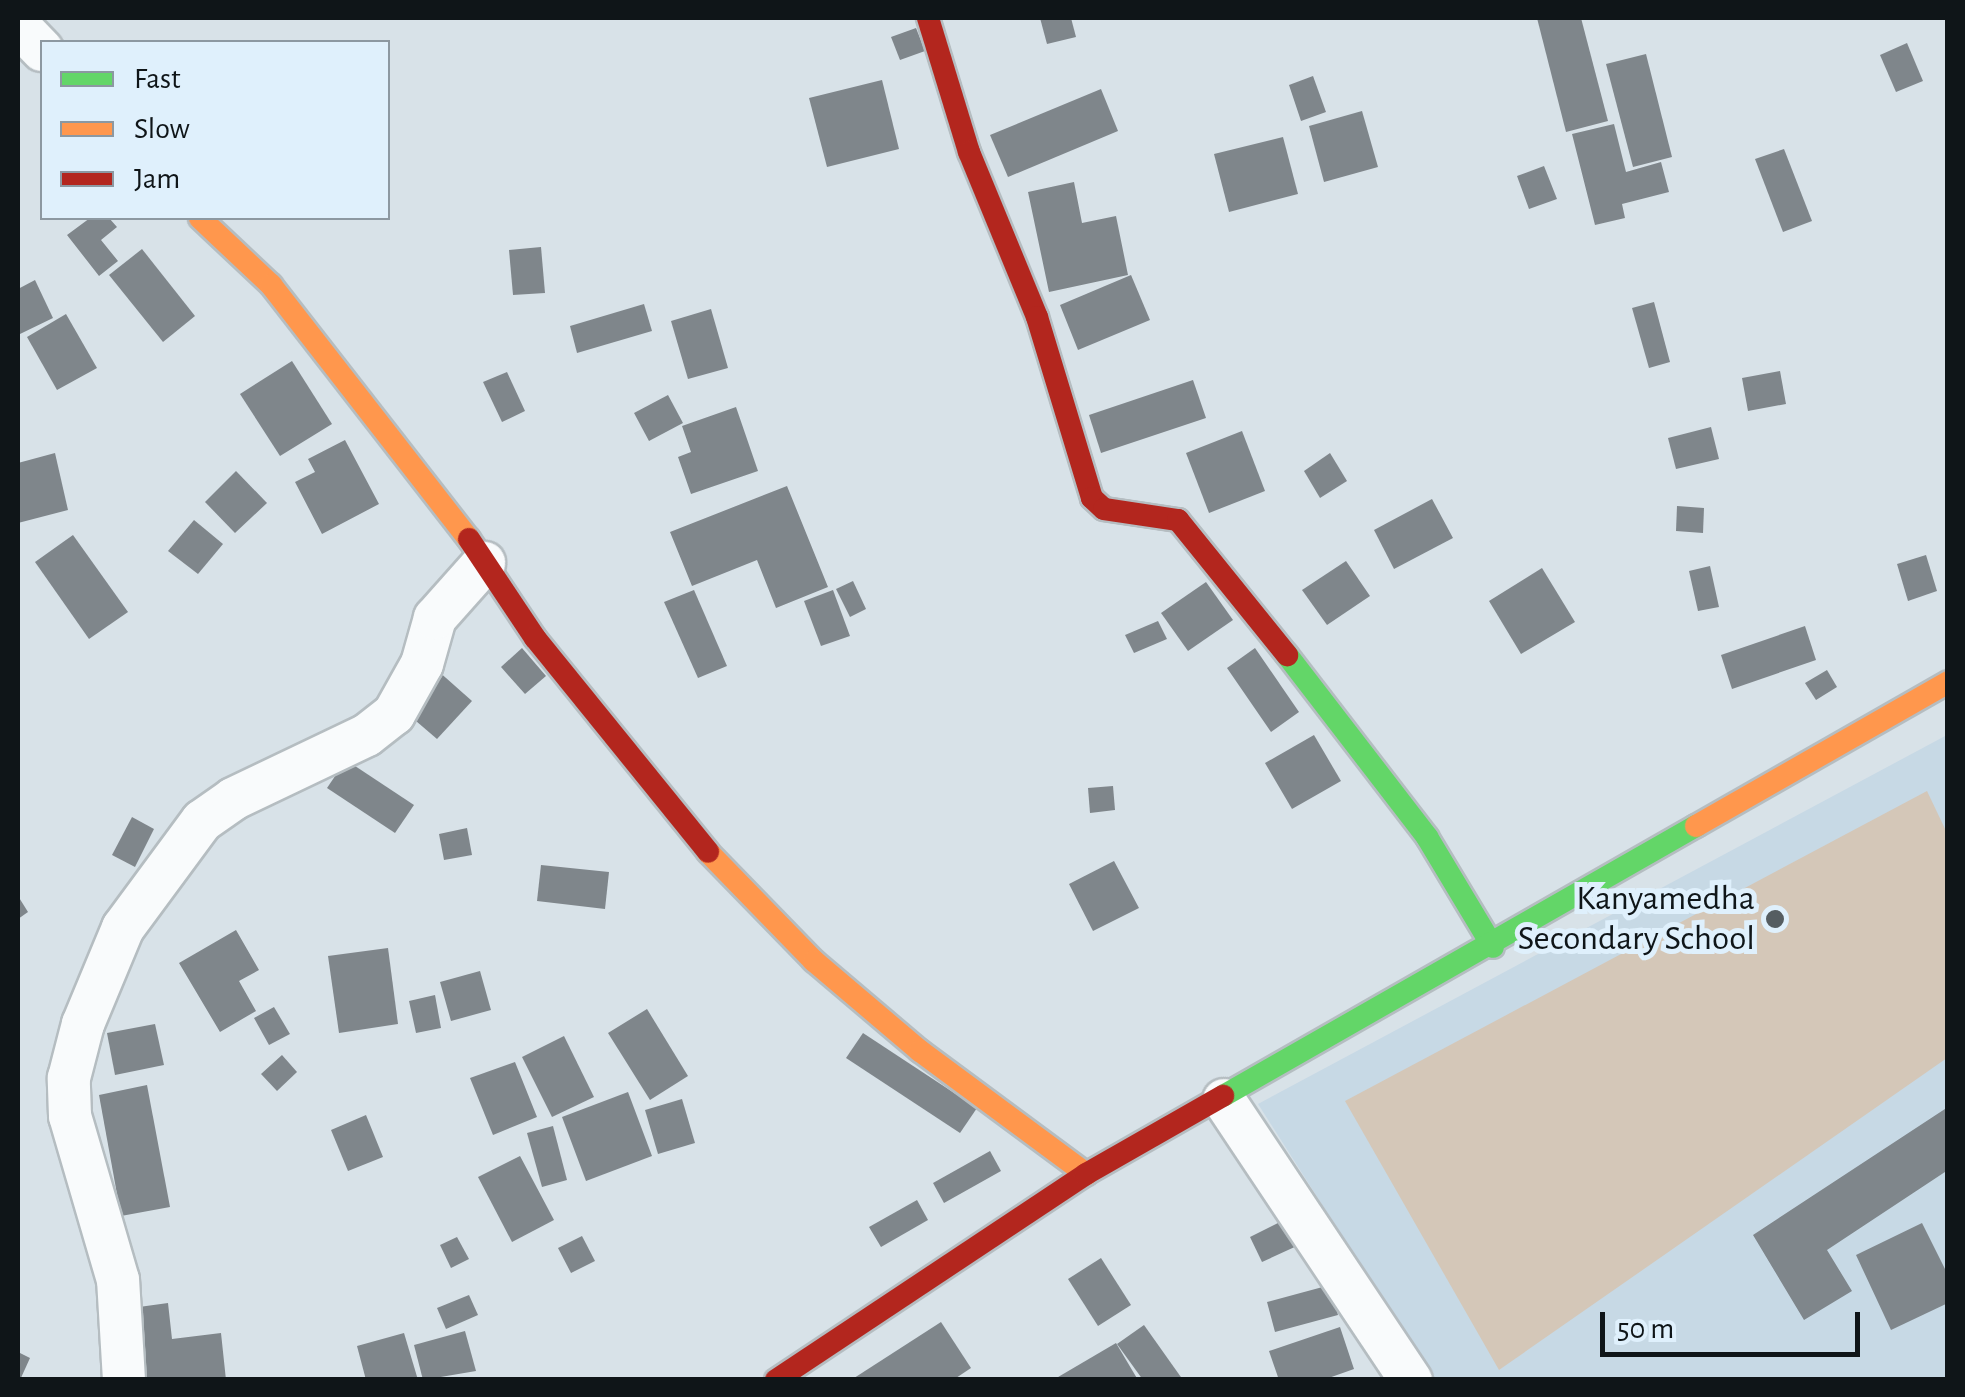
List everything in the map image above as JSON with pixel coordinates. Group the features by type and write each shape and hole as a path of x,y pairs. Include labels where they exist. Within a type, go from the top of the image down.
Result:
{"street":[{"path":"928,18 969,152 1037,317 1092,498 1104,509 1178,520 1194,533 1427,837 1493,947"},
{"path":"18,26 40,48"},
{"path":"202,220 270,285 484,562 535,638 727,872 814,961 920,1051 1086,1174"},
{"path":"124,1380 120,1291 70,1116 69,1078 83,1024 123,928 202,820 233,799 367,735 394,714 422,664 435,618 484,562"},
{"path":"803,1373 1086,1174 1493,947 1948,682"},
{"path":"1224,1100 1411,1380"}],"shaded area":[{"name":"Kanyamedha Secondary School","path":"1947,735 1947,1379 1433,1379 1258,1104"},
{"path":"1927,791 1947,833 1947,1058 1499,1370 1345,1101"}],"building":[{"path":"1040,18 1071,18 1076,37 1047,44"},
{"path":"1537,18 1581,18 1608,121 1566,132"},
{"path":"916,28 925,51 900,60 891,37"},
{"path":"1907,43 1923,81 1896,92 1880,55"},
{"path":"1646,54 1672,157 1633,167 1606,64"},
{"path":"1313,76 1326,112 1301,121 1289,85"},
{"path":"882,80 899,149 827,167 809,98"},
{"path":"1101,89 1118,131 1008,177 990,135"},
{"path":"1362,111 1378,167 1324,182 1309,126"},
{"path":"1614,124 1626,172 1661,162 1669,192 1622,204 1625,218 1595,225 1572,134"},
{"path":"1283,137 1298,194 1229,212 1214,154"},
{"path":"1784,149 1812,221 1783,232 1755,159"},
{"path":"1544,166 1557,199 1529,209 1517,176"},
{"path":"1074,182 1082,223 1116,216 1128,275 1049,292 1028,192"},
{"path":"87,220 111,220 117,227 101,240 118,261 99,276 67,235"},
{"path":"541,247 545,293 513,295 509,250"},
{"path":"142,249 195,316 163,342 109,275"},
{"path":"1131,275 1150,320 1078,350 1060,305"},
{"path":"35,280 53,318 20,334 18,289"},
{"path":"1654,302 1670,362 1649,368 1632,308"},
{"path":"644,304 652,331 577,353 570,326"},
{"path":"711,309 728,368 688,379 671,321"},
{"path":"66,314 97,368 57,390 27,337"},
{"path":"292,361 332,424 280,456 240,394"},
{"path":"1780,371 1786,404 1748,411 1742,378"},
{"path":"507,372 525,411 502,422 483,382"},
{"path":"1193,380 1206,418 1101,453 1089,415"},
{"path":"668,395 683,423 649,441 634,413"},
{"path":"736,407 758,471 691,494 678,457 691,452 682,426"},
{"path":"1711,427 1719,459 1676,469 1668,438"},
{"path":"1242,431 1265,491 1209,513 1186,453"},
{"path":"345,440 379,504 322,534 295,482 315,472 308,459"},
{"path":"55,453 68,510 18,523 18,463"},
{"path":"1330,453 1347,481 1320,498 1304,471"},
{"path":"236,471 267,503 235,533 205,502"},
{"path":"787,486 828,587 776,608 757,560 692,586 670,532"},
{"path":"1432,499 1453,538 1394,569 1374,530"},
{"path":"1677,506 1704,508 1703,533 1676,531"},
{"path":"194,520 223,544 198,574 168,551"},
{"path":"73,535 128,612 89,639 35,562"},
{"path":"1926,555 1937,591 1908,601 1897,564"},
{"path":"1346,561 1370,596 1327,625 1302,590"},
{"path":"1710,566 1719,607 1698,611 1689,571"},
{"path":"1542,568 1575,622 1521,654 1489,601"},
{"path":"853,581 866,609 850,617 836,589"},
{"path":"1206,582 1233,620 1188,651 1161,613"},
{"path":"694,590 727,666 698,678 664,602"},
{"path":"833,590 850,636 821,646 804,601"},
{"path":"1158,621 1167,639 1134,653 1125,635"},
{"path":"1805,626 1816,660 1732,689 1721,655"},
{"path":"522,648 546,676 525,694 501,667"},
{"path":"1255,648 1299,712 1271,732 1227,668"},
{"path":"437,670 472,701 437,739 402,709"},
{"path":"1827,670 1837,687 1816,700 1805,683"},
{"path":"1314,735 1341,781 1292,809 1265,763"},
{"path":"346,760 414,805 395,833 327,788"},
{"path":"1113,786 1115,810 1090,813 1088,788"},
{"path":"132,817 154,829 135,867 112,855"},
{"path":"467,828 472,855 444,860 439,834"},
{"path":"1114,861 1139,908 1093,931 1069,884"},
{"path":"541,865 609,872 605,909 537,901"},
{"path":"18,896 28,912 18,919"},
{"path":"236,930 259,970 239,981 256,1011 220,1032 179,963"},
{"path":"388,948 398,1024 339,1033 328,956"},
{"path":"480,971 491,1010 451,1021 440,982"},
{"path":"435,995 441,1028 416,1033 409,1001"},
{"path":"274,1007 290,1034 269,1045 254,1018"},
{"path":"647,1009 688,1076 650,1100 608,1033"},
{"path":"155,1024 164,1065 115,1075 107,1033"},
{"path":"863,1033 977,1108 960,1133 846,1058"},
{"path":"564,1036 594,1097 552,1117 522,1057"},
{"path":"282,1055 297,1072 277,1091 261,1074"},
{"path":"515,1062 537,1117 493,1135 470,1078"},
{"path":"147,1085 170,1207 121,1216 99,1095"},
{"path":"628,1092 652,1156 586,1181 562,1117"},
{"path":"682,1099 695,1143 658,1154 645,1110"},
{"path":"1948,1107 1948,1170 1827,1250 1852,1291 1804,1320 1753,1235"},
{"path":"366,1115 383,1157 348,1171 331,1130"},
{"path":"553,1126 567,1180 542,1187 527,1133"},
{"path":"990,1151 1001,1171 944,1203 933,1183"},
{"path":"520,1156 554,1220 512,1242 478,1177"},
{"path":"917,1200 928,1220 881,1247 869,1227"},
{"path":"1286,1219 1299,1245 1262,1262 1250,1237"},
{"path":"1922,1223 1948,1275 1948,1303 1891,1330 1856,1255"},
{"path":"582,1236 595,1261 571,1273 558,1248"},
{"path":"457,1237 469,1259 451,1268 440,1245"},
{"path":"1101,1258 1131,1305 1098,1326 1068,1279"},
{"path":"1330,1285 1338,1315 1275,1332 1267,1302"},
{"path":"469,1295 478,1315 446,1329 437,1308"},
{"path":"168,1303 172,1339 221,1333 226,1380 147,1380 139,1307"},
{"path":"941,1322 971,1368 953,1380 851,1380"},
{"path":"1144,1325 1183,1380 1143,1380 1117,1344"},
{"path":"1340,1327 1354,1369 1323,1380 1279,1380 1269,1351"},
{"path":"465,1331 476,1371 423,1380 414,1345"},
{"path":"404,1333 418,1380 366,1380 357,1346"},
{"path":"1116,1343 1138,1380 1053,1380"},
{"path":"18,1352 30,1358 20,1380 18,1380"}],"traffic: fast":[{"path":"1287,655 1427,837 1493,947"},
{"path":"1223,1096 1696,826"}],"traffic: slow":[{"path":"202,220 271,285 469,539"},
{"path":"1696,826 1948,682"},
{"path":"708,852 814,961 920,1051 1086,1174"}],"traffic: jam":[{"path":"928,18 969,152 1037,317 1092,498 1104,509 1178,520 1287,655"},
{"path":"469,539 535,638 708,852"},
{"path":"776,1380 1086,1174 1223,1096"}],"place":[{"name":"Kanyamedha Secondary School","path":"1775,919"}]}
